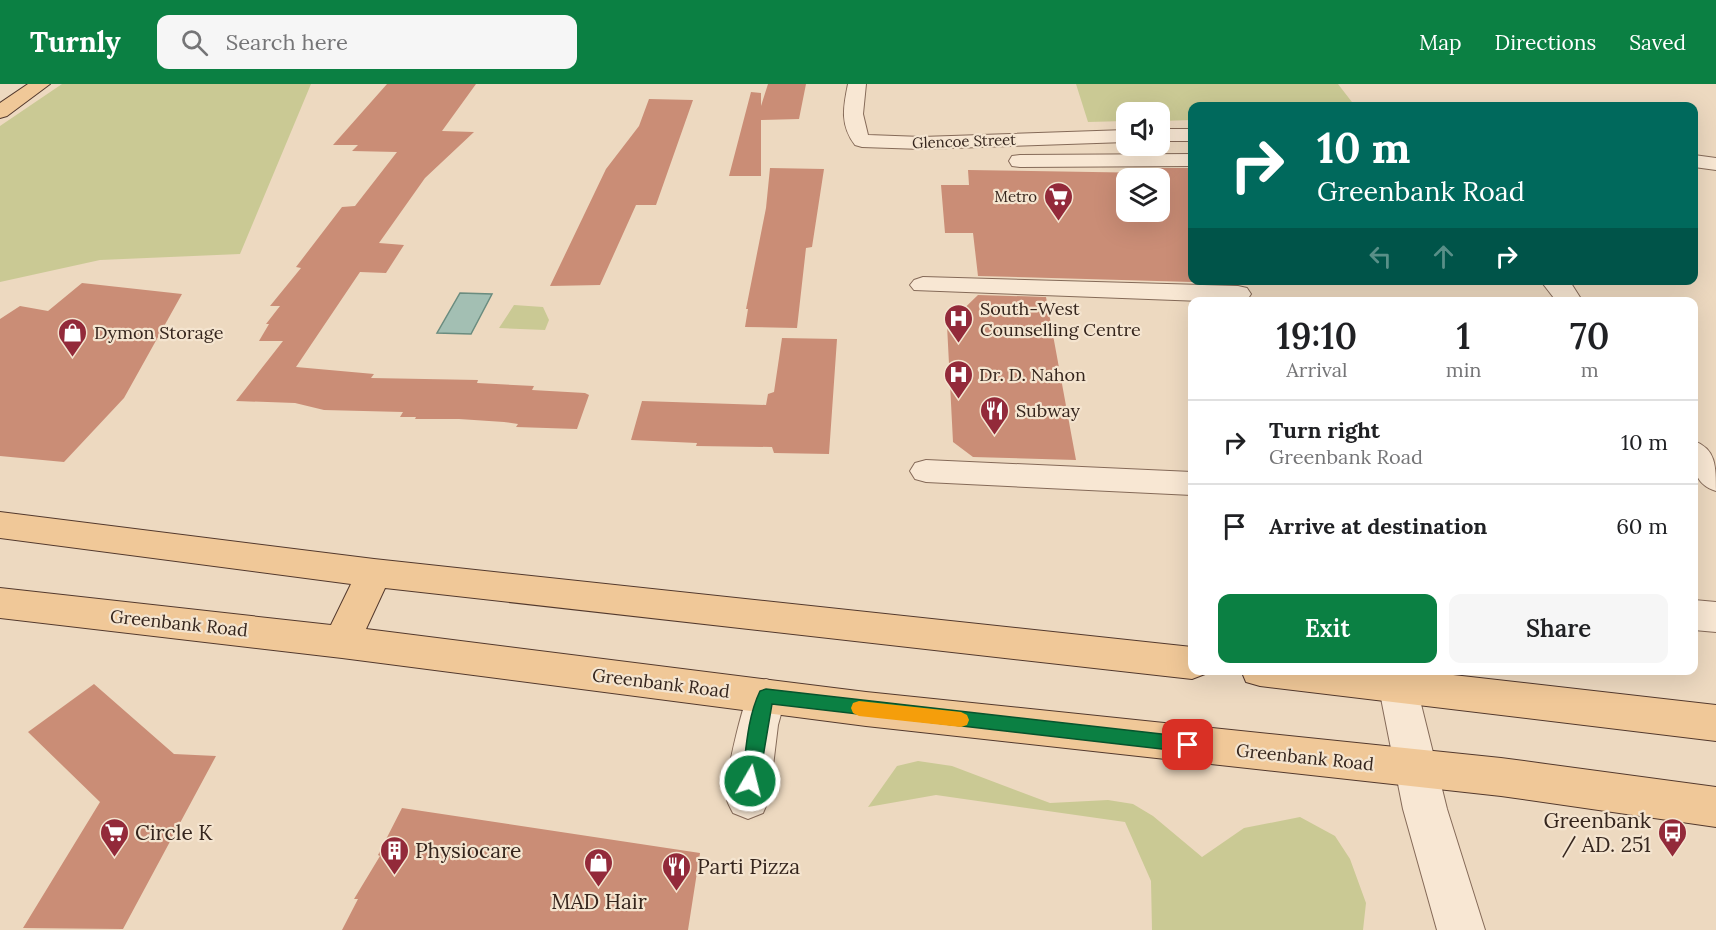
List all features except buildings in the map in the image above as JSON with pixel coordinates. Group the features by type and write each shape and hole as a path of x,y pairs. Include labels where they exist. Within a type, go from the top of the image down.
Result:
{"main road":[{"path":"0,112 41,84"},
{"path":"0,525 374,573 1188,663"},
{"path":"342,642 374,573"},
{"name":"Greenbank Road","path":"3,608 342,642 766,696 1325,760 1415,767 1716,807"},
{"path":"1371,675 1393,676 1716,723"}],"street":[{"name":"Glencoe Street","path":"857,84 852,119 854,132 862,141 922,143 1116,136"},
{"path":"1170,135 1188,135"},
{"path":"1004,162 1188,160"},
{"path":"921,162 980,162"},
{"path":"1698,162 1716,164"},
{"path":"923,285 1238,294"},
{"path":"1698,454 1716,480"},
{"path":"926,471 1188,484"},
{"path":"1698,615 1716,617"},
{"path":"1393,676 1425,809 1461,930"},
{"path":"748,799 758,725 766,696"}],"shaded area":[{"path":"62,84 311,84 240,254 100,260 0,282 0,126"},
{"path":"1076,84 1338,84 1352,102 1188,102 1188,120 1170,121 1170,102 1116,102 1116,121 1088,122"},
{"path":"460,293 492,294 471,334 437,333"},
{"path":"514,305 543,307 549,320 545,330 499,328"},
{"path":"918,761 952,766 1050,803 1108,800 1133,804 1153,816 1202,857 1244,828 1300,817 1335,836 1350,859 1366,903 1363,930 1152,930 1151,881 1125,822 936,795 868,807 897,766"}],"slow traffic":[{"path":"859,708 961,720"}],"place":[{"name":"Metro","path":"1058,222"},
{"name":"South-West Counselling Centre","path":"959,344"},
{"name":"Dymon Storage","path":"73,358"},
{"name":"Dr. D. Nahon","path":"958,400"},
{"name":"Subway","path":"995,436"},
{"name":"Circle K","path":"114,858"},
{"name":"Greenbank / AD. 251","path":"1672,858"},
{"name":"Physiocare","path":"394,876"},
{"name":"MAD Hair","path":"599,888"},
{"name":"Parti Pizza","path":"676,892"}],"route":[{"path":"750,781 758,725 766,696 1188,745"}]}
